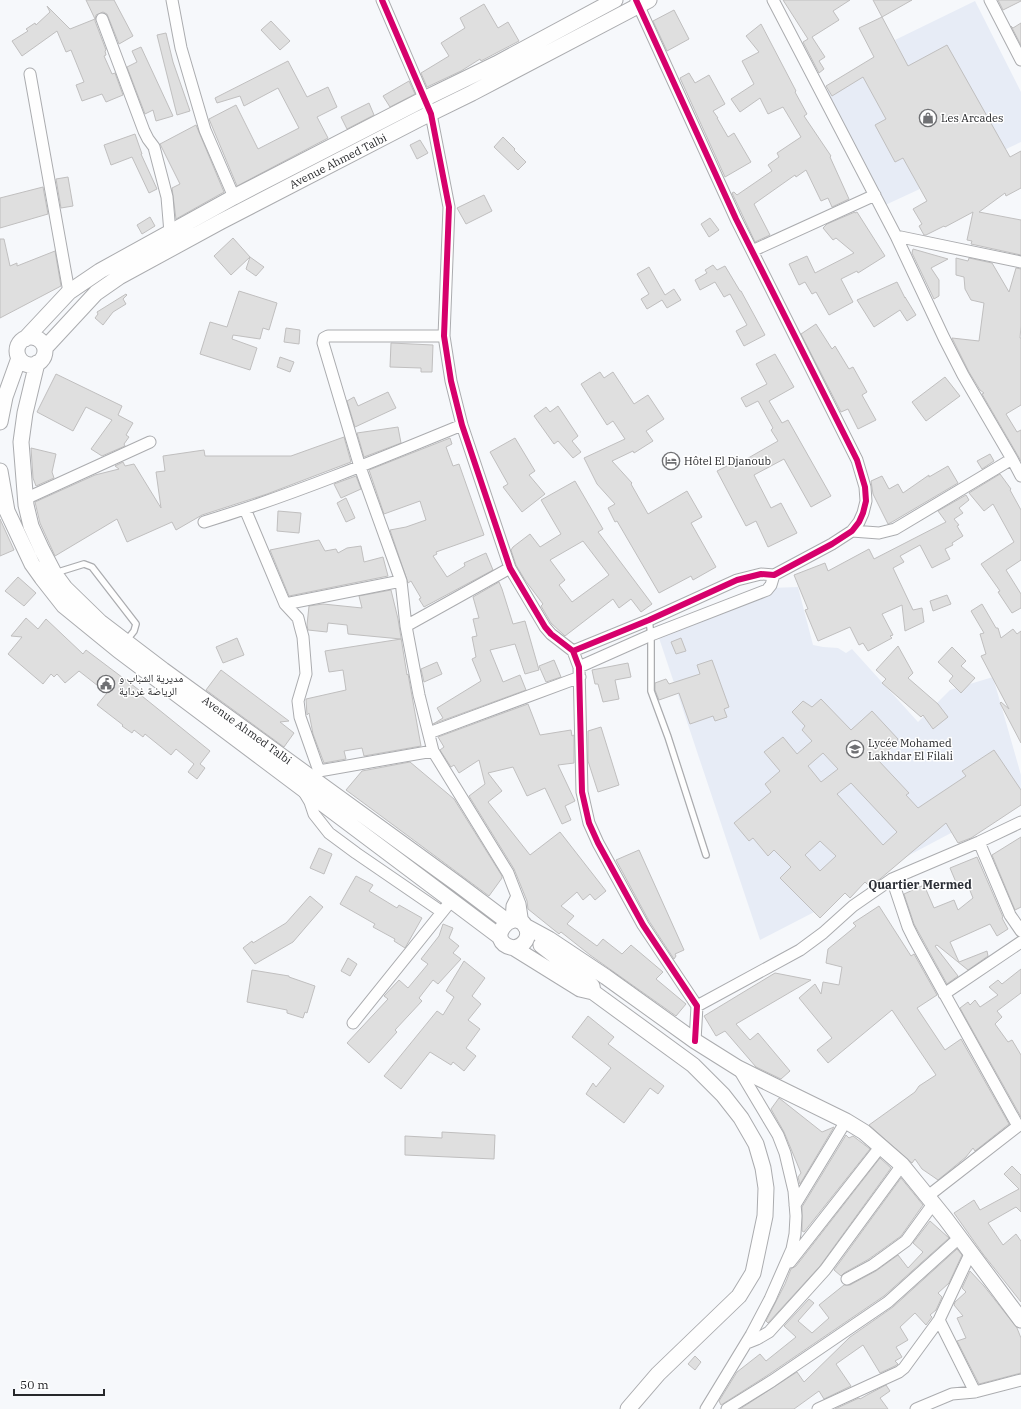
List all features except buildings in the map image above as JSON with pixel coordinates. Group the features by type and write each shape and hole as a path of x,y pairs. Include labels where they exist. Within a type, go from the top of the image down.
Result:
{"main road":[{"path":"0,422 5,397 20,358 18,350 21,341 25,339 69,292 100,271 234,197 424,99 496,64 615,0"},
{"name":"Avenue Ahmed Talbi","path":"45,348 96,293 119,277 220,222 472,93 641,2"},
{"path":"20,358 28,364 37,363 44,357 45,348 40,341 37,339 25,339"},
{"name":"Avenue Ahmed Talbi","path":"37,363 25,413 21,442 25,499 31,526 42,550 49,576 65,588 122,646 163,670 315,774 519,925"},
{"path":"0,471 7,511 32,564 49,576"},
{"path":"122,646 302,790 452,899 500,937 505,945 514,948 580,989 593,992 693,1065 723,1095 741,1118 756,1144 763,1168 766,1188 765,1216 753,1272 739,1296 658,1374 628,1409"},
{"path":"514,948 525,942 519,925"},
{"path":"519,925 592,986 593,992"},
{"path":"500,937 501,928 519,925 549,939 606,977 695,1042 738,1068 846,1121 864,1132 902,1165 1021,1320"}],"street":[{"path":"172,0 181,48 205,130 234,197"},
{"path":"382,0 431,114 448,207 444,336 451,381 462,425 510,568 548,631 573,651 579,672 582,792 588,823 643,925 697,1006 695,1042"},
{"path":"773,0 896,236 960,369 1021,476"},
{"path":"990,0 1021,60"},
{"path":"573,651 649,620 737,580 762,574 774,575 832,544 852,531 860,522 866,501 865,487 857,460 736,219 641,2"},
{"path":"102,19 144,131 154,147 167,197 170,233 168,250"},
{"path":"30,74 69,292"},
{"path":"752,251 875,195"},
{"path":"896,236 1021,262"},
{"path":"444,336 325,336 323,343 360,467 401,581 406,626 419,695 433,751 508,872 520,904 519,925"},
{"path":"204,522 246,509 360,467 462,425"},
{"path":"25,499 150,442"},
{"path":"852,531 879,533 895,528 1012,459"},
{"path":"246,509 285,604 298,618 303,637 306,674 298,701 298,708 315,774 433,751"},
{"path":"406,626 510,568"},
{"path":"429,733 579,672 651,635 767,590 771,585 774,575"},
{"path":"285,604 401,581"},
{"path":"302,790 310,802 314,814 329,833 442,912"},
{"path":"697,1006 800,950 823,933 853,906 892,879 979,842 1021,822"},
{"path":"979,842 1010,915 1021,931"},
{"path":"848,1279 874,1265 906,1241 930,1200 1020,1125 944,994 908,927 892,879"},
{"path":"353,1023 452,899"},
{"path":"944,994 1021,942"},
{"path":"706,1409 747,1343 770,1299 792,1249 795,1234 794,1191 785,1153 778,1135 738,1068"},
{"path":"795,1206 846,1121"},
{"path":"784,1269 881,1146"},
{"path":"747,1343 769,1332 825,1270 902,1165"},
{"path":"727,1409 772,1381 888,1302 959,1238"},
{"path":"818,1409 899,1372 904,1368 939,1320 970,1254"},
{"path":"939,1320 974,1392"},
{"path":"916,1409 952,1394 974,1392 1021,1380"}],"lane":[{"path":"49,576 84,564 92,567 136,624 134,631 122,646"},
{"path":"649,620 651,635 651,691 668,737 706,855"}],"shaded area":[{"name":"Les Arcades","path":"975,1 1021,92 1021,142 881,207 822,94 902,54 895,40"},
{"name":"Lycée Mohamed Lakhdar El Filali","path":"798,587 813,645 838,648 846,653 852,649 918,722 950,690 993,677 1021,775 1021,796 883,869 822,908 760,940 655,626 770,588"}],"cycle path":[{"path":"382,0 431,114 449,207 444,336 451,381 462,425 510,568 545,627 551,634 573,651 579,667 582,792 589,823 598,843 643,925 697,1006 695,1041"},
{"path":"573,651 649,620 737,580 761,574 774,575 832,544 852,531 859,522 866,501 865,487 857,460 736,219 636,0"}],"place":[{"name":"Les Arcades","path":"928,118"},
{"name":"Hôtel El Djanoub","path":"671,461"},
{"name":"مديرية الشباب و الرياضة غرداية","path":"106,684"},
{"name":"Lycée Mohamed Lakhdar El Filali","path":"855,749"}],"district":[{"name":"Quartier Mermed","path":"920,885"}]}
